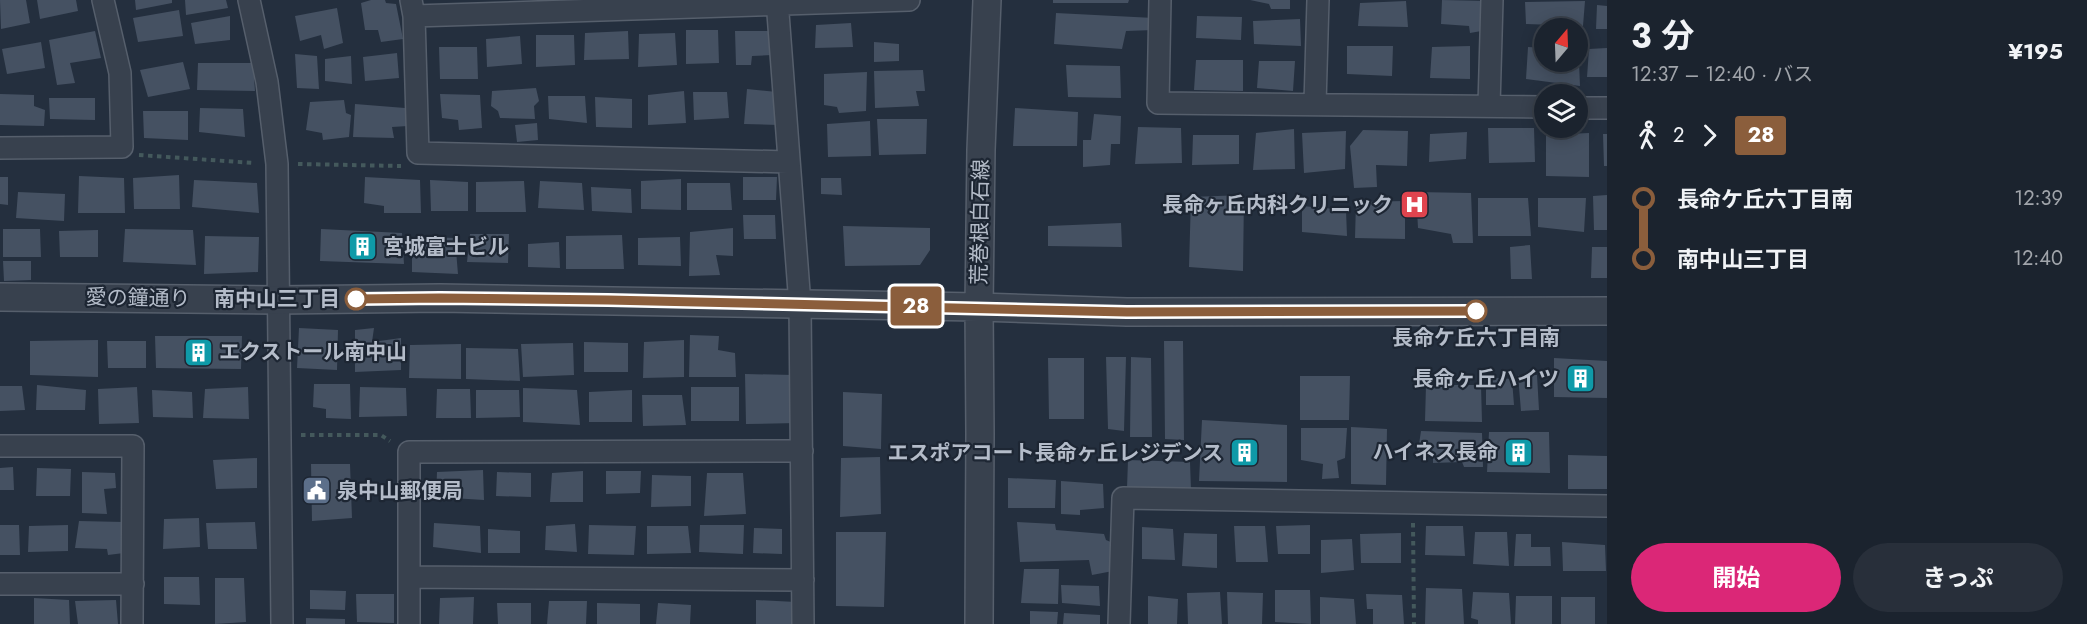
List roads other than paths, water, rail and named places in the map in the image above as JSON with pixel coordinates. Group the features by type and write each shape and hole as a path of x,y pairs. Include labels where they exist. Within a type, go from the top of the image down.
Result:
{"street":[{"path":"0,148 123,147 120,73 103,0"},
{"path":"249,0 267,82 277,164 282,624"},
{"path":"788,162 418,153 412,8 909,0"},
{"name":"荒巻根白石線","path":"979,624 978,307 987,0"},
{"path":"1160,0 1158,103 1534,107"},
{"path":"1315,104 1318,0"},
{"path":"1489,106 1492,0"},
{"path":"777,2 800,304 803,624"},
{"path":"1588,108 1607,108"},
{"name":"愛の鐘通り","path":"0,297 279,300 440,298 978,307 1127,312 1607,311"},
{"path":"0,446 133,446 132,624"},
{"path":"409,624 409,452 802,451"},
{"path":"1119,624 1123,498 1607,506"},
{"path":"409,577 803,580"},
{"path":"0,584 133,584"}],"place":[{"name":"長命ヶ丘内科クリニック","path":"1414,205"},
{"name":"宮城富士ビル","path":"362,247"},
{"name":"南中山三丁目","path":"356,299"},
{"name":"長命ケ丘六丁目南","path":"1476,311"},
{"name":"エクストール南中山","path":"198,352"},
{"name":"長命ヶ丘ハイツ","path":"1580,379"},
{"name":"ハイネス長命","path":"1519,452"},
{"name":"エスポアコート長命ヶ丘レジデンス","path":"1244,453"},
{"name":"泉中山郵便局","path":"316,491"}]}
